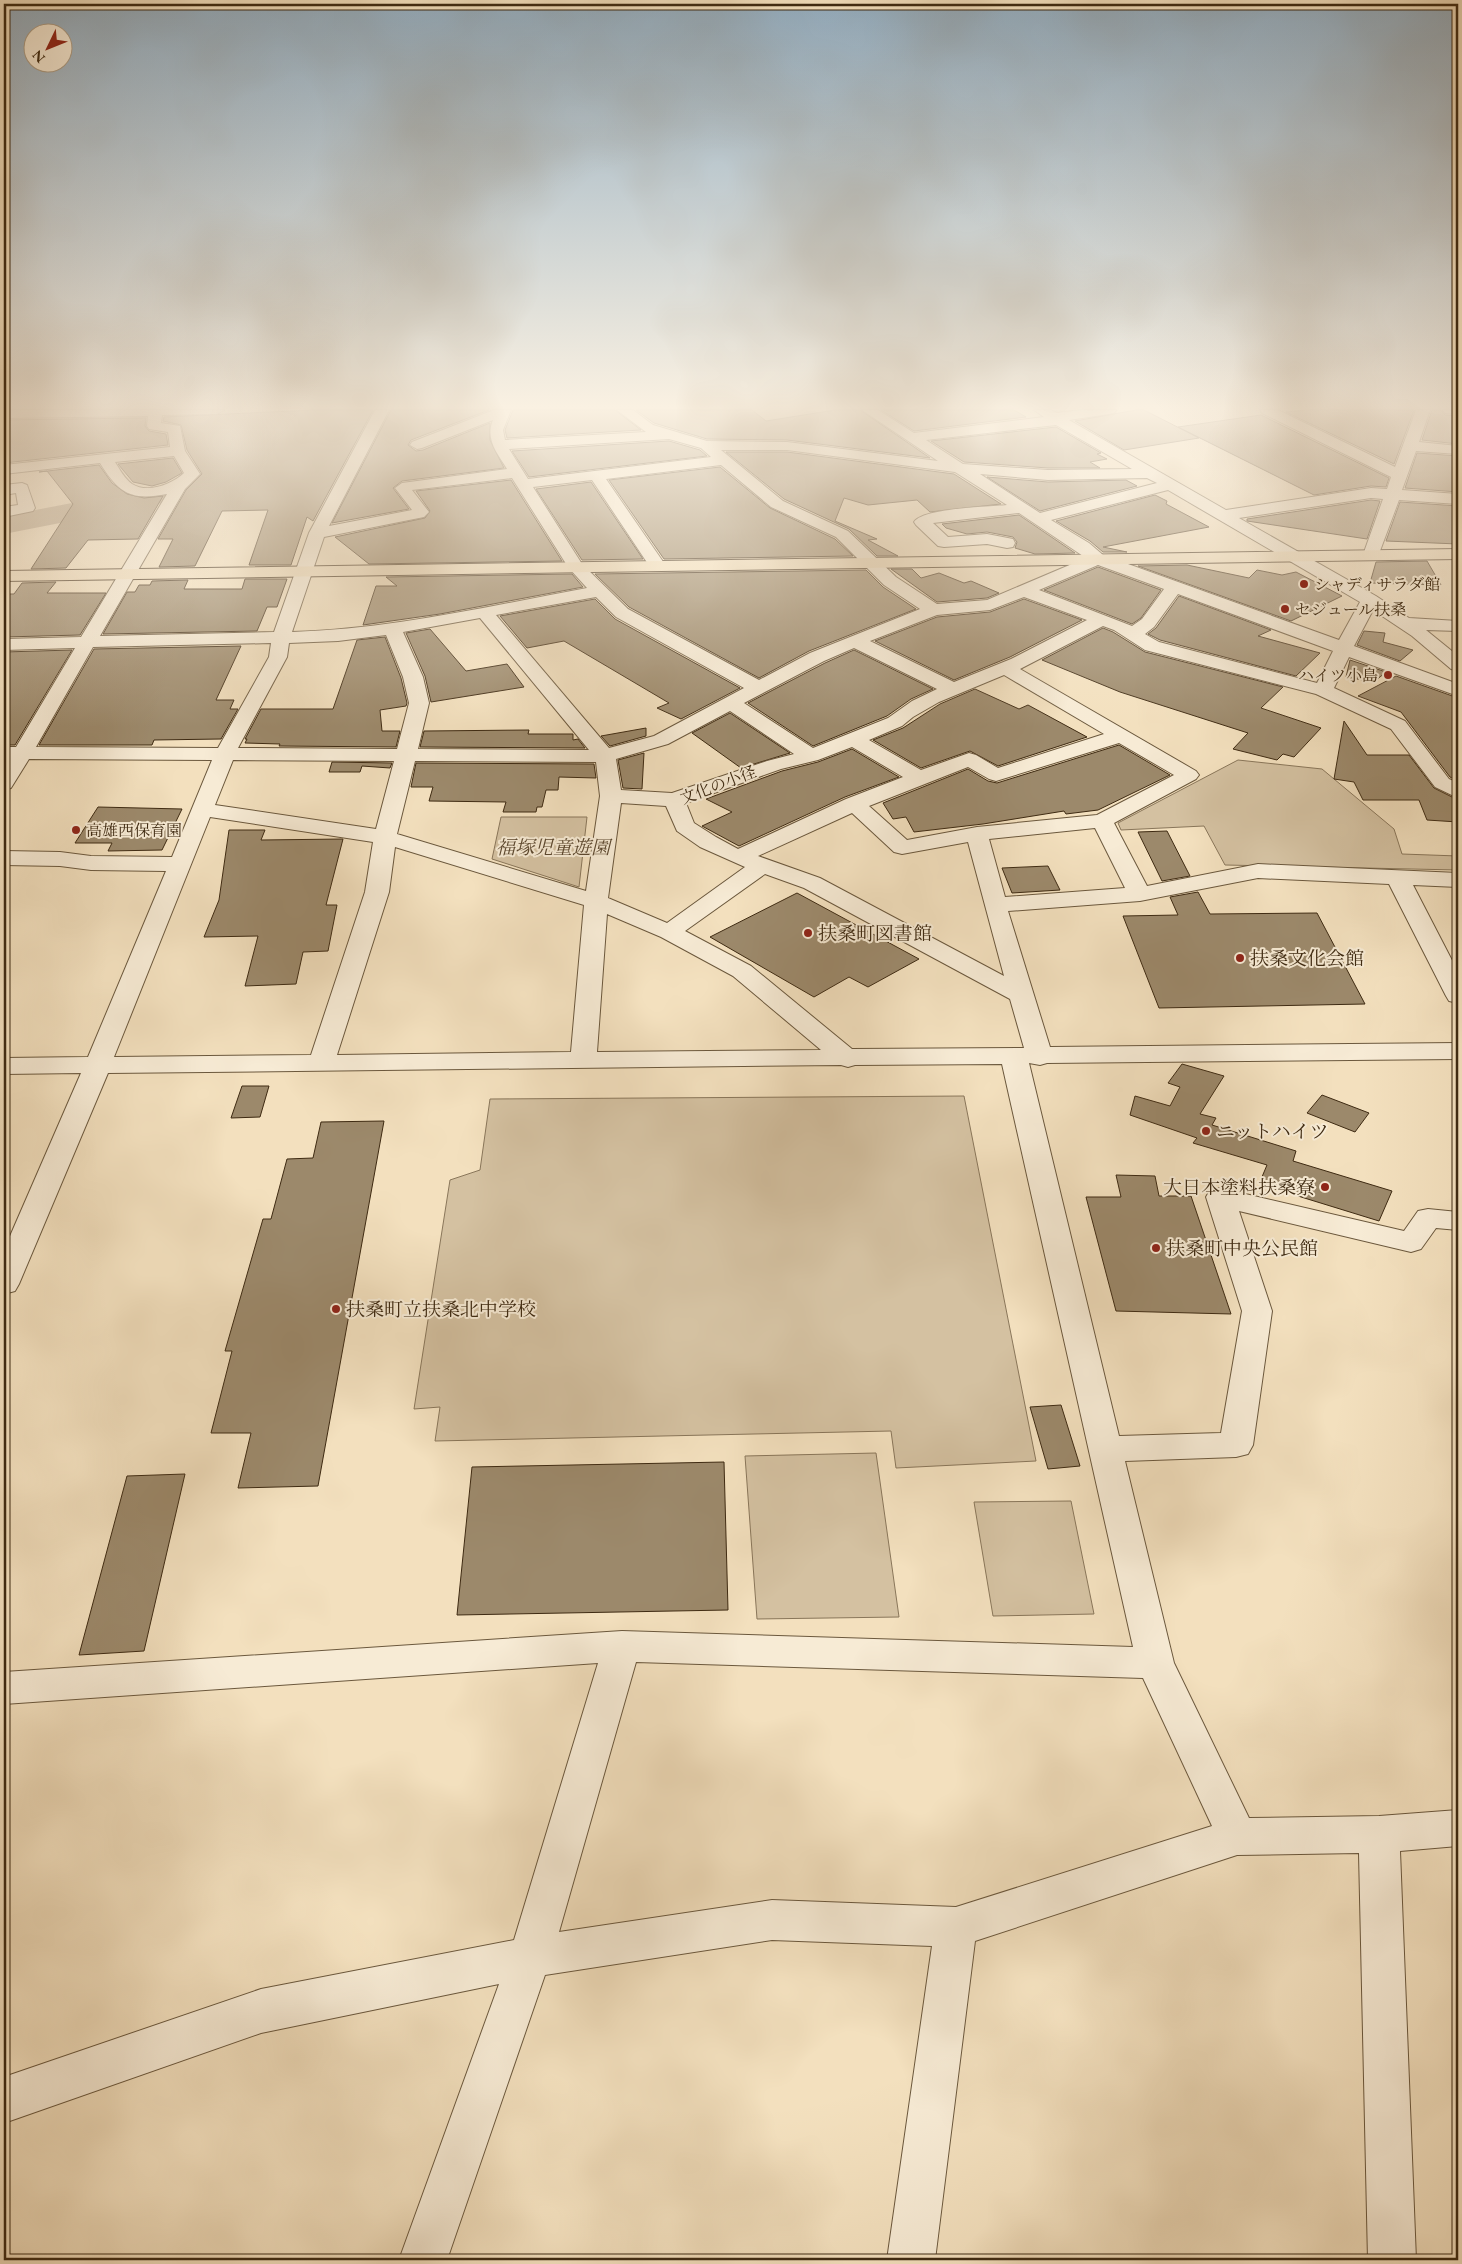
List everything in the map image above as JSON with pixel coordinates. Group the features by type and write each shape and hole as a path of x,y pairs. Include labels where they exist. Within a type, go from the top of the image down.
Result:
{"main road":[{"path":"4,576 1458,554"}],"street":[{"path":"4,784 13,753 87,642 161,516"},
{"path":"4,1284 98,1065 225,754 278,657 281,637 305,571 316,533 325,516"},
{"path":"316,533 409,516"},
{"path":"543,516 576,567 622,613 760,689"},
{"path":"624,516 658,566"},
{"path":"802,516 842,534 890,581 934,610"},
{"path":"953,516 931,518 922,522 944,542 987,539 1007,543"},
{"path":"1028,516 1035,527 1097,559 1458,690"},
{"path":"969,561 1035,527 1071,516"},
{"path":"1226,516 1370,600 1405,623 1458,665"},
{"path":"1372,556 1386,516"},
{"path":"13,753 605,756 661,740 817,658 855,641 934,610 990,605 1097,559"},
{"path":"1132,634 1148,623 1175,587"},
{"path":"4,644 338,636 486,613 600,591"},
{"path":"1025,591 1120,626 1152,646 1323,690 1398,725 1442,783 1458,792"},
{"path":"1323,690 1370,600"},
{"path":"486,613 605,756 611,796 596,901 583,1061"},
{"name":"文化の小径","path":"1021,995 812,883 738,857 708,842 685,826 674,800 774,765 811,756 895,722 905,712 953,689 1005,668 1102,619"},
{"path":"1405,623 1458,626"},
{"path":"321,1063 377,892 385,837 420,703 413,677 392,629"},
{"path":"855,641 953,689"},
{"path":"854,804 902,848 977,834 1102,821 1189,775 1005,668"},
{"path":"732,704 811,756"},
{"path":"738,857 854,804 969,759 996,775 1122,735"},
{"path":"853,739 919,778"},
{"path":"611,796 674,800"},
{"path":"202,809 385,837 596,901 669,932 742,971 848,1059"},
{"path":"1102,821 1140,894"},
{"path":"977,834 1021,995 1027,1057 1107,1449 1155,1663 1237,1837"},
{"path":"4,858 60,859 91,863 180,864"},
{"path":"669,932 761,866"},
{"path":"995,905 1140,894 1258,871 1458,880"},
{"path":"1398,878 1458,996"},
{"path":"4,1066 848,1059 1458,1051"},
{"path":"1107,1449 1236,1445 1257,1311 1220,1197 1411,1242 1428,1218 1458,1221"},
{"path":"4,1688 622,1646 1155,1663"},
{"path":"424,2260 530,1956 622,1646"},
{"path":"4,2101 261,2011 530,1956 772,1920 956,1927 1237,1837 1379,1834 1458,1828"},
{"path":"1379,1834 1392,2260"},
{"path":"911,2260 956,1927"}],"green space":[{"path":"1238,760 1322,769 1394,829 1402,854 1458,856 1458,870 1225,865 1204,826 1121,830 1118,823"},
{"name":"福塚児童遊園","path":"501,817 587,817 579,887 492,859"},
{"path":"964,1096 1036,1461 896,1468 891,1431 435,1441 440,1407 414,1409 450,1180 480,1170 490,1099"},
{"path":"876,1453 899,1617 757,1619 745,1456"},
{"path":"1071,1501 1094,1614 993,1616 974,1502"}],"building":[{"path":"65,516 152,516 138,539 88,540 66,568 31,569"},
{"path":"171,516 220,516 195,566 159,567 173,539 158,539"},
{"path":"266,516 316,516 313,521 307,517 291,565 249,565"},
{"path":"336,516 372,516 332,523"},
{"path":"427,516 533,516 562,561 369,564 335,537 425,518"},
{"path":"553,516 614,516 643,559 582,560"},
{"path":"634,516 786,516 835,539 853,556 664,559"},
{"path":"820,516 837,516 835,521 877,539 868,540 898,556 877,556 849,529"},
{"path":"1020,516 1075,553 1035,554 1015,548 1017,542 1013,537 987,532 967,534 946,528 942,524"},
{"path":"1076,516 1188,516 1209,527 1103,547 1127,552 1103,552 1090,541 1056,521"},
{"path":"1269,516 1375,516 1367,539 1247,521 1247,519"},
{"path":"1395,516 1458,516 1458,544 1386,541"},
{"path":"1427,561 1441,585 1370,583 1376,562"},
{"path":"1187,565 1249,578 1257,570 1282,575 1296,572 1342,596 1291,621 1138,566"},
{"path":"1098,567 1161,590 1141,618 1132,624 1044,590"},
{"path":"891,569 912,569 921,578 939,573 964,583 971,581 999,593 987,598 937,602"},
{"path":"866,570 883,587 916,609 809,651 759,678 629,607 595,574"},
{"path":"572,574 583,587 440,614 363,625 376,586 397,586 386,577"},
{"path":"245,579 287,579 277,607 267,607 257,631 103,634 127,592 135,592 139,585 150,585 152,581 188,580 184,589 242,589"},
{"path":"56,582 47,593 106,593 80,635 4,637 4,594 14,594 22,583"},
{"path":"1179,596 1271,630 1258,636 1320,653 1296,676 1160,640 1148,634 1156,628"},
{"path":"595,599 615,619 740,688 681,719 657,708 669,703 564,641 527,648 500,616"},
{"path":"1024,599 1082,620 1010,657 954,680 875,641 937,617 990,612"},
{"path":"1103,628 1145,652 1283,687 1261,708 1321,728 1294,757 1283,754 1277,760 1233,749 1248,733 1120,692 1042,660"},
{"path":"430,629 466,671 507,664 524,687 431,702 425,676 406,633"},
{"path":"1364,631 1385,633 1383,642 1413,650 1400,661 1357,645"},
{"path":"385,637 401,678 407,703 406,706 380,710 382,731 400,731 396,747 279,746 280,744 245,743 247,739 245,739 261,709 333,709 357,640"},
{"path":"241,646 216,700 234,700 230,709 238,709 221,739 154,740 152,745 39,745 94,649"},
{"path":"72,650 15,745 4,745 4,652"},
{"path":"854,650 933,689 911,699 887,716 813,746 748,703 825,663"},
{"path":"1350,660 1386,672 1374,682 1346,677"},
{"path":"1396,676 1458,698 1458,781 1450,777 1401,712 1358,696"},
{"path":"975,689 1019,709 1028,705 1087,737 998,766 970,751 921,768 873,740 903,728 940,704"},
{"path":"730,713 790,753 741,768 692,733"},
{"path":"1344,721 1367,755 1409,755 1434,788 1458,800 1458,822 1427,820 1419,800 1363,800 1354,782 1334,779"},
{"path":"646,728 646,736 610,746 601,736"},
{"path":"529,730 528,734 573,734 573,740 578,739 585,748 420,747 424,731"},
{"path":"1119,745 1170,775 1098,810 1066,814 1064,811 983,824 914,832 906,817 893,819 883,803 968,769 988,781 997,783"},
{"path":"852,749 899,777 845,797 739,846 702,826 732,812 706,799 782,771 818,762"},
{"path":"644,753 642,789 623,788 618,760"},
{"path":"332,762 392,763 390,768 362,766 360,772 329,772"},
{"path":"416,763 594,764 596,778 559,777 558,790 546,790 542,807 537,807 536,812 503,812 506,802 429,801 433,787 411,787"},
{"path":"98,807 182,809 162,850 108,851 112,843 75,843"},
{"path":"229,830 265,830 261,840 343,839 326,905 337,905 328,951 303,952 296,984 245,986 258,936 204,937 219,900"},
{"path":"1167,831 1190,876 1162,881 1138,832"},
{"path":"1048,866 1060,890 1012,893 1002,868"},
{"path":"1198,892 1210,914 1317,913 1365,1004 1159,1008 1123,916 1178,915 1170,897"},
{"path":"797,893 919,959 868,987 849,977 814,997 710,937"},
{"path":"1182,1064 1224,1076 1200,1114 1216,1118 1212,1125 1296,1151 1293,1161 1392,1191 1379,1221 1259,1184 1267,1165 1193,1143 1197,1138 1130,1115 1135,1096 1170,1106 1180,1087 1168,1083"},
{"path":"242,1086 269,1086 260,1117 231,1118"},
{"path":"1322,1095 1369,1113 1355,1132 1307,1113"},
{"path":"384,1121 318,1486 238,1488 251,1433 211,1433 232,1351 225,1351 263,1219 271,1219 287,1159 313,1158 321,1122"},
{"path":"1116,1175 1155,1176 1159,1196 1191,1196 1231,1314 1116,1311 1086,1197 1121,1197"},
{"path":"1061,1405 1080,1466 1048,1469 1030,1407"},
{"path":"724,1462 728,1610 457,1615 472,1467"},
{"path":"185,1474 144,1651 79,1655 127,1476"}],"waterway":[{"path":"4,525 53,516"}],"place":[{"name":"シャディサラダ館","path":"1304,584"},
{"name":"セジュール扶桑","path":"1285,609"},
{"name":"ハイツ小島","path":"1388,675"},
{"name":"高雄西保育園","path":"76,830"},
{"name":"扶桑町図書館","path":"808,933"},
{"name":"扶桑文化会館","path":"1240,958"},
{"name":"ニットハイツ","path":"1206,1131"},
{"name":"大日本塗料扶桑寮","path":"1325,1187"},
{"name":"扶桑町中央公民館","path":"1156,1248"},
{"name":"扶桑町立扶桑北中学校","path":"336,1309"}]}
